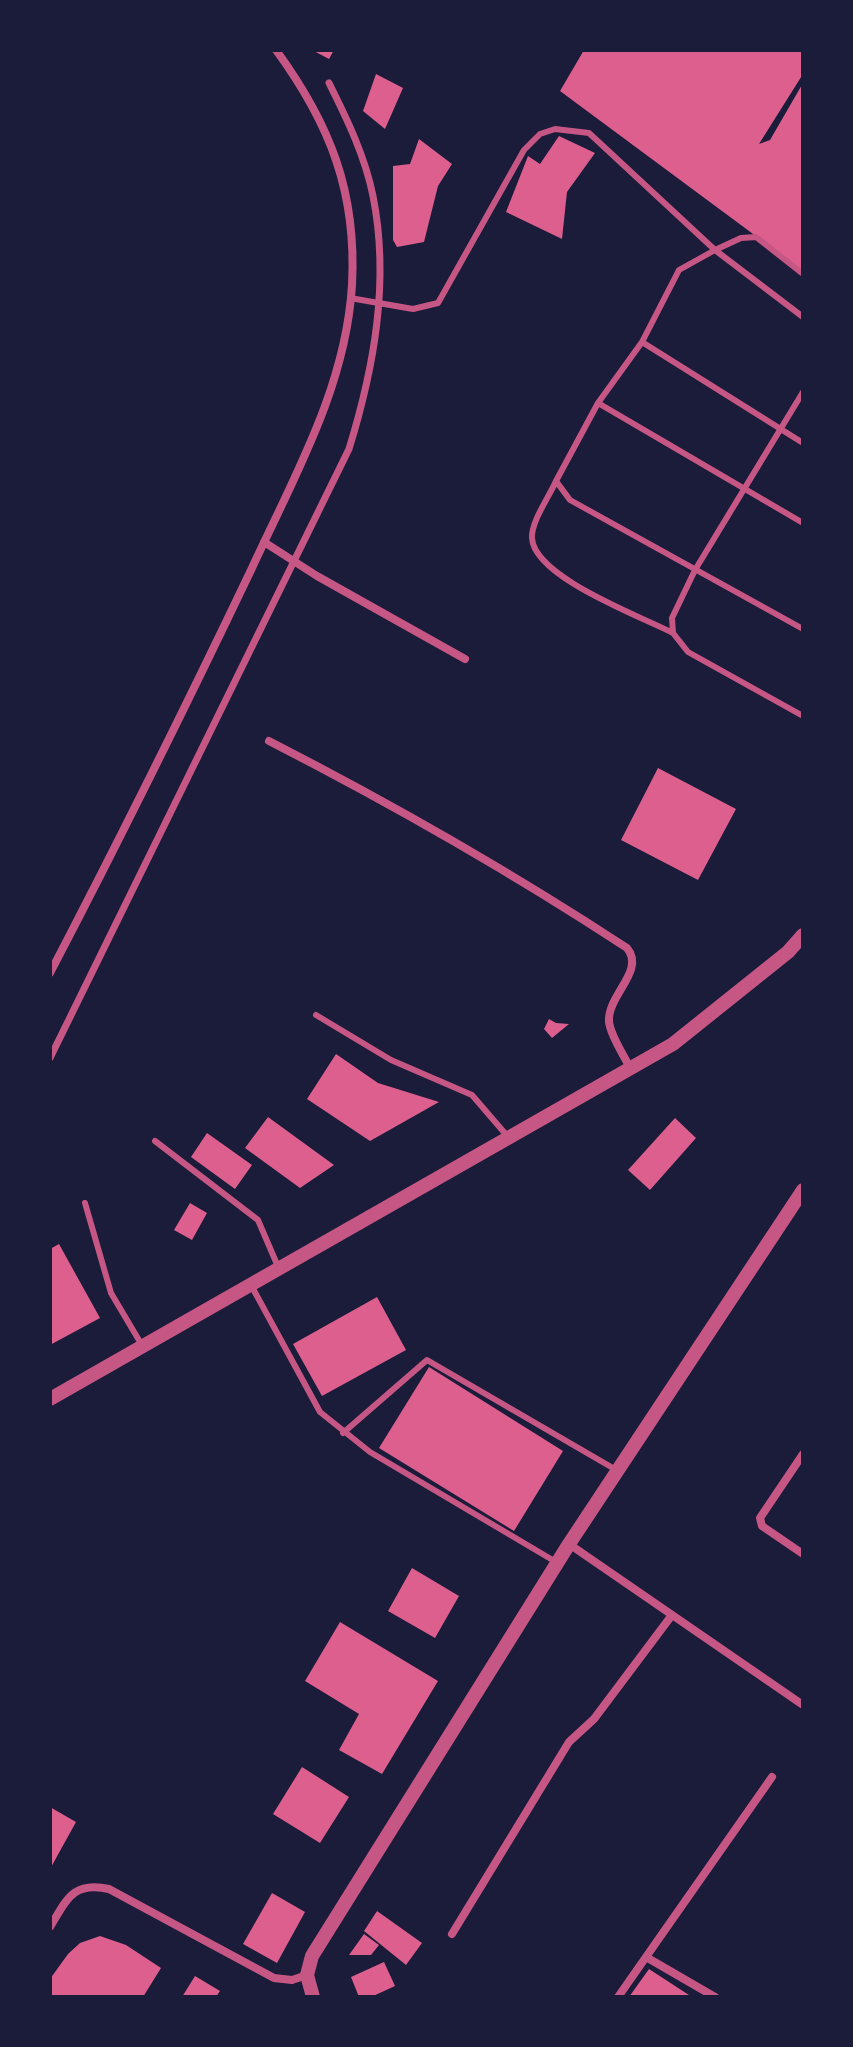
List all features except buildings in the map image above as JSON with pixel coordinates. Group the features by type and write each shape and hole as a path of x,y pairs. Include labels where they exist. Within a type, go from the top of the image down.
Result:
{"street":[{"path":"50,973 167,748 264,542 332,391 344,344 350,298 351,238 345,186 330,141 310,97 276,50"},
{"path":"50,1058 349,449 368,385 378,304 379,261 373,196 355,135 329,83"},
{"path":"264,542 465,659"},
{"path":"269,741 382,799 559,903 627,948 633,956 634,966 617,992 609,1017 630,1068"},
{"path":"50,1399 673,1044 788,952 803,935"},
{"path":"313,1997 307,1975 312,1956 569,1544 803,1190"},
{"path":"803,1454 760,1518 762,1526 803,1554"},
{"path":"569,1544 803,1705"},
{"path":"452,1934 569,1742 594,1719 672,1615"},
{"path":"618,1997 772,1777"},
{"path":"51,1924 74,1891 90,1885 109,1889 274,1978 292,1980 307,1975"},
{"path":"646,1957 715,1997"}],"lane":[{"path":"350,298 413,309 438,303 524,150 540,134 555,129 589,133 715,250 803,317"},
{"path":"803,274 756,237 741,238 679,270 642,342 598,403 531,535 535,554 552,571 673,633 688,652 803,716"},
{"path":"642,342 803,443"},
{"path":"673,633 672,618 695,570 747,489 778,429 803,392"},
{"path":"598,403 803,523"},
{"path":"556,481 570,500 803,629"},
{"path":"316,1015 391,1060 472,1095 509,1138"},
{"path":"155,1141 258,1220 279,1269"},
{"path":"85,1203 111,1293 143,1347"},
{"path":"251,1285 320,1412 343,1433 498,1531 557,1563"},
{"path":"343,1433 427,1360 618,1471"}]}
